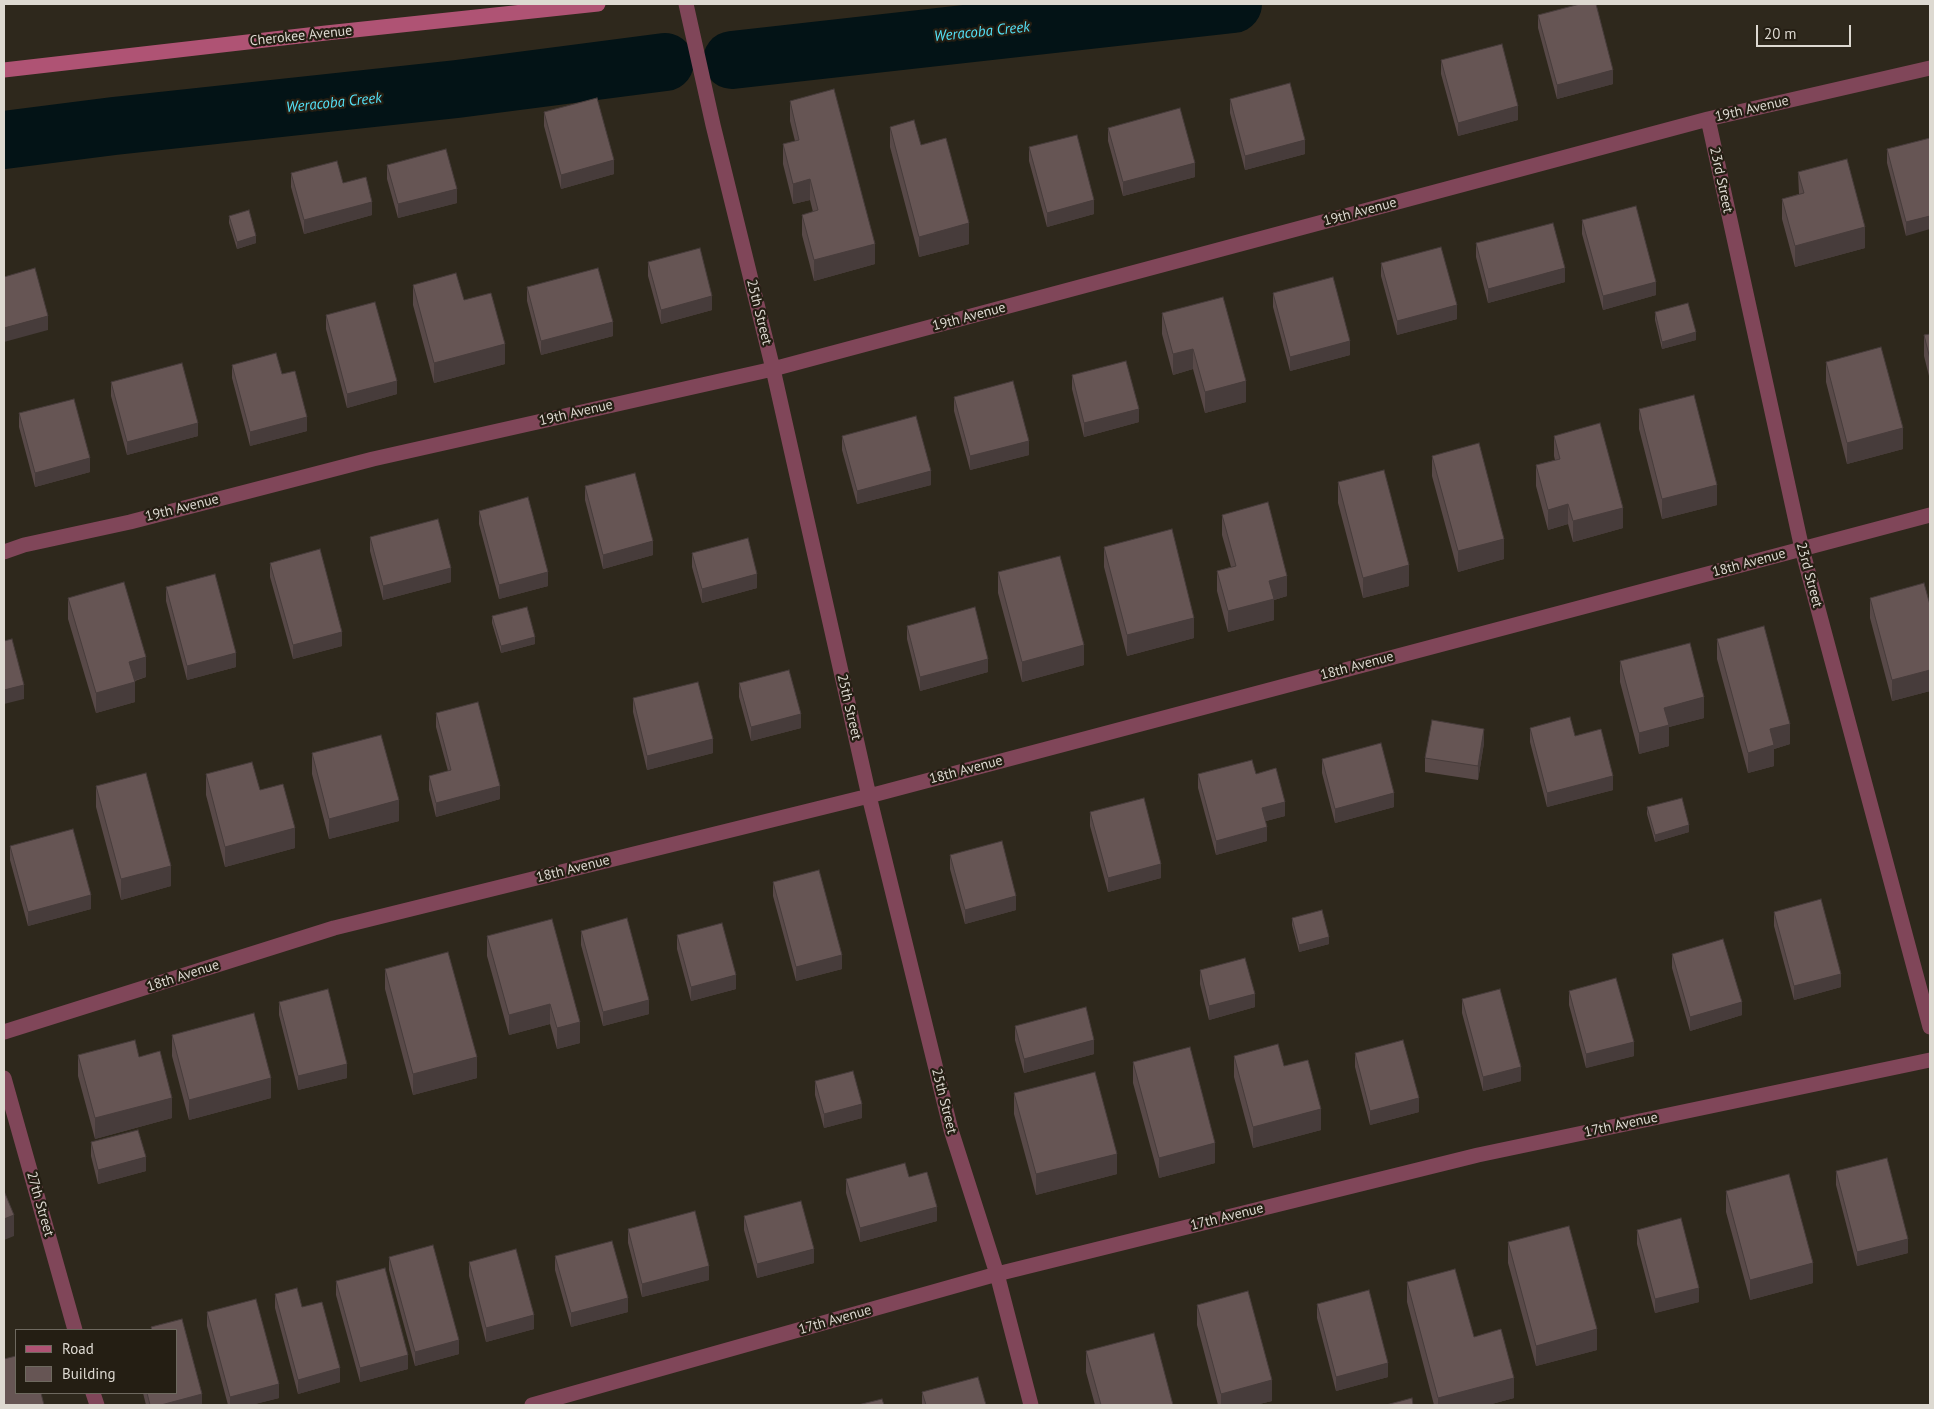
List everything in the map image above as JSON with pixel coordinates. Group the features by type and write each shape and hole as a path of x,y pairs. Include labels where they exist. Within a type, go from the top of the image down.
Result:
{"street":[{"name":"Cherokee Avenue","path":"4,70 326,32 598,4"},
{"name":"25th Street","path":"686,4 713,125 773,369 869,796 951,1130 997,1274 1032,1405"},
{"name":"19th Avenue","path":"4,552 24,545 130,522 373,459 773,369 1708,119 1930,68"},
{"name":"23rd Street","path":"1708,119 1802,549 1930,1027"},
{"name":"18th Avenue","path":"4,1032 334,928 869,796 1930,515"},
{"name":"17th Avenue","path":"532,1405 997,1274 1478,1155 1930,1060"},
{"name":"27th Street","path":"4,1078 76,1329"}],"building":[{"path":"1580,4 1596,4 1613,70 1557,85 1538,15"},
{"path":"1502,44 1518,106 1458,123 1441,60"},
{"path":"1290,83 1305,140 1245,156 1230,99"},
{"path":"834,89 875,244 814,260 802,215 818,210 810,179 793,184 783,144 799,140 790,101"},
{"path":"597,98 614,160 561,175 544,112"},
{"path":"1180,108 1195,163 1123,182 1108,128"},
{"path":"914,120 921,145 946,138 969,223 919,237 890,127"},
{"path":"1077,135 1094,200 1047,213 1029,147"},
{"path":"1930,138 1930,216 1906,222 1887,149"},
{"path":"446,149 457,189 398,204 387,165"},
{"path":"1847,159 1865,227 1795,246 1782,199 1804,193 1798,172"},
{"path":"337,161 343,183 366,177 372,202 304,220 291,173"},
{"path":"1636,206 1656,282 1603,296 1582,220"},
{"path":"249,210 256,236 237,242 229,216"},
{"path":"1553,223 1565,268 1488,289 1476,243"},
{"path":"1441,247 1457,305 1397,321 1381,263"},
{"path":"700,248 712,296 661,310 648,262"},
{"path":"35,268 48,316 4,328 4,277"},
{"path":"598,268 613,322 541,341 527,287"},
{"path":"456,273 464,300 491,293 505,344 434,363 413,285"},
{"path":"1333,277 1350,341 1290,357 1273,293"},
{"path":"1223,297 1246,381 1205,392 1193,349 1173,354 1162,313"},
{"path":"375,302 397,381 347,394 326,315"},
{"path":"1688,303 1696,332 1662,342 1655,312"},
{"path":"1930,334 1930,359 1924,335"},
{"path":"1881,347 1903,428 1847,443 1826,362"},
{"path":"276,353 282,374 295,371 307,417 250,432 232,365"},
{"path":"1126,361 1139,409 1084,423 1072,375"},
{"path":"182,363 198,423 127,442 111,382"},
{"path":"1013,381 1029,441 970,456 954,397"},
{"path":"1694,395 1717,485 1662,499 1639,409"},
{"path":"74,399 90,458 35,473 19,413"},
{"path":"916,416 931,471 857,491 842,436"},
{"path":"1600,423 1623,508 1573,521 1568,504 1548,510 1536,465 1560,459 1554,436"},
{"path":"1479,443 1504,539 1458,551 1432,456"},
{"path":"1384,470 1409,565 1363,578 1338,482"},
{"path":"635,473 653,541 603,555 585,486"},
{"path":"528,497 548,572 499,585 479,511"},
{"path":"1268,502 1287,576 1269,581 1274,599 1228,611 1217,571 1236,566 1222,515"},
{"path":"438,519 451,568 383,586 370,537"},
{"path":"1172,529 1194,618 1127,635 1104,547"},
{"path":"748,538 757,574 702,589 692,553"},
{"path":"320,549 342,632 293,645 270,563"},
{"path":"1060,556 1084,645 1022,662 998,572"},
{"path":"215,574 236,653 187,666 166,587"},
{"path":"124,582 146,657 129,662 135,682 96,693 68,598"},
{"path":"1924,583 1930,605 1930,670 1892,680 1870,598"},
{"path":"527,607 535,637 501,646 492,616"},
{"path":"975,607 988,659 920,677 907,626"},
{"path":"1764,626 1790,724 1770,729 1774,745 1748,753 1717,639"},
{"path":"12,639 24,685 4,690 4,641"},
{"path":"1690,643 1704,697 1664,708 1669,725 1639,733 1620,661"},
{"path":"789,670 801,714 751,727 739,683"},
{"path":"698,682 713,739 647,756 633,698"},
{"path":"478,702 500,786 436,803 429,776 451,770 436,713"},
{"path":"1570,717 1575,736 1601,729 1613,776 1547,793 1530,728"},
{"path":"1432,720 1484,729 1478,766 1425,758"},
{"path":"381,735 399,800 329,819 312,753"},
{"path":"1381,743 1394,793 1335,809 1322,759"},
{"path":"1252,760 1256,774 1276,768 1285,802 1262,808 1267,827 1216,841 1198,774"},
{"path":"252,762 260,790 283,784 295,828 225,847 206,774"},
{"path":"146,773 171,866 121,879 96,786"},
{"path":"1144,798 1161,864 1108,878 1090,812"},
{"path":"1682,798 1689,825 1655,835 1647,807"},
{"path":"73,829 91,895 28,912 10,846"},
{"path":"1002,841 1016,896 965,910 950,855"},
{"path":"819,870 842,955 796,967 773,882"},
{"path":"1821,899 1841,974 1794,986 1774,912"},
{"path":"1322,910 1329,937 1299,945 1292,918"},
{"path":"627,918 649,1000 603,1012 581,931"},
{"path":"552,919 580,1022 557,1028 550,1004 509,1015 487,936"},
{"path":"722,923 736,975 691,987 677,935"},
{"path":"1723,939 1742,1002 1690,1017 1672,954"},
{"path":"448,952 477,1057 413,1074 385,969"},
{"path":"1245,958 1255,994 1209,1006 1200,970"},
{"path":"1616,978 1634,1042 1586,1054 1569,991"},
{"path":"328,989 347,1064 298,1076 279,1002"},
{"path":"1500,989 1521,1067 1483,1077 1462,999"},
{"path":"1086,1007 1094,1040 1024,1059 1015,1026"},
{"path":"254,1013 271,1078 189,1100 172,1035"},
{"path":"135,1040 139,1057 160,1051 172,1098 95,1118 78,1055"},
{"path":"1403,1040 1419,1098 1370,1111 1355,1053"},
{"path":"1278,1044 1284,1066 1308,1060 1321,1109 1253,1127 1234,1056"},
{"path":"1190,1047 1215,1143 1159,1158 1133,1062"},
{"path":"853,1071 862,1104 824,1114 815,1081"},
{"path":"1095,1072 1117,1154 1036,1174 1014,1093"},
{"path":"138,1130 146,1157 98,1170 91,1142"},
{"path":"1887,1158 1908,1239 1857,1252 1836,1171"},
{"path":"905,1163 909,1177 927,1172 937,1207 860,1228 846,1179"},
{"path":"1789,1174 1813,1263 1750,1280 1726,1191"},
{"path":"4,1191 14,1215 4,1219"},
{"path":"801,1201 814,1249 757,1264 744,1216"},
{"path":"695,1211 709,1266 642,1284 628,1229"},
{"path":"1681,1218 1699,1288 1655,1299 1637,1230"},
{"path":"1569,1226 1597,1329 1536,1346 1508,1242"},
{"path":"612,1241 628,1298 571,1313 555,1256"},
{"path":"433,1245 459,1340 415,1352 389,1257"},
{"path":"516,1249 534,1315 486,1328 469,1262"},
{"path":"385,1268 408,1355 360,1368 336,1281"},
{"path":"1455,1269 1474,1337 1501,1329 1514,1378 1438,1398 1407,1282"},
{"path":"297,1288 302,1307 322,1302 340,1368 298,1380 275,1294"},
{"path":"1369,1290 1388,1363 1336,1377 1317,1304"},
{"path":"1248,1291 1272,1380 1221,1394 1197,1305"},
{"path":"256,1299 279,1384 230,1397 207,1312"},
{"path":"182,1319 202,1394 161,1405 150,1405 147,1394 178,1394 178,1329 152,1329 151,1327"},
{"path":"1154,1333 1173,1405 1101,1405 1086,1351"},
{"path":"15,1356 15,1394 41,1394 44,1405 4,1405 4,1359"},
{"path":"978,1377 986,1405 926,1405 922,1392"},
{"path":"1412,1398 1413,1405 1386,1405"},
{"path":"882,1399 884,1405 858,1405"}],"waterway":[{"name":"Weracoba Creek","path":"732,60 1233,4"},
{"name":"Weracoba Creek","path":"4,140 114,126 457,89 665,62"}]}
